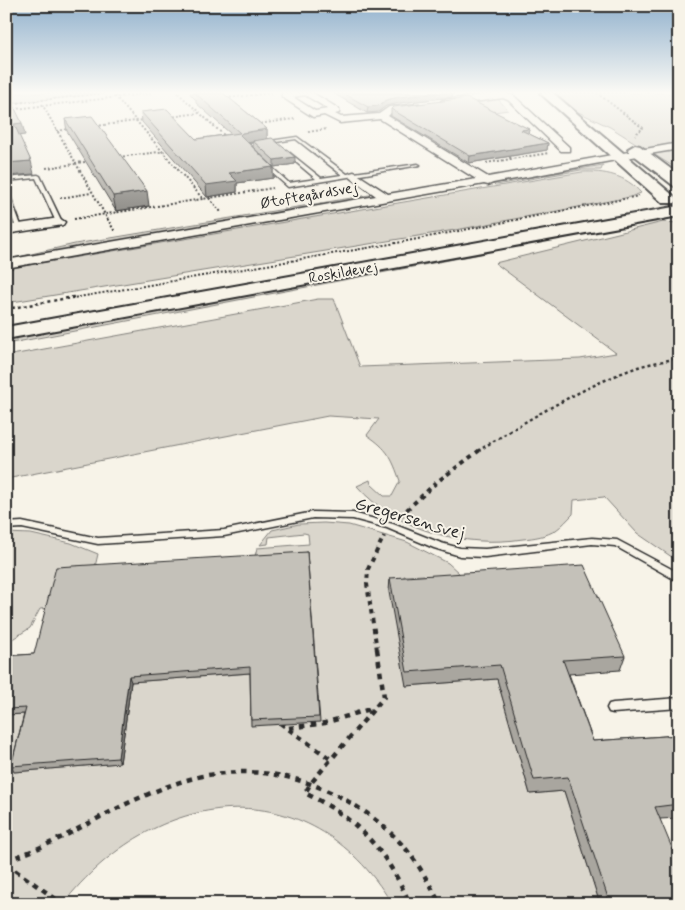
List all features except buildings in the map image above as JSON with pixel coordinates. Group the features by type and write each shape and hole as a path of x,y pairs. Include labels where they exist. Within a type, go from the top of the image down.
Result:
{"main road":[{"path":"595,135 673,202"},
{"path":"628,140 679,183"},
{"name":"Roskildevej","path":"6,319 673,202"},
{"name":"Roskildevej","path":"6,333 673,202"}],"street":[{"path":"414,135 488,182"},
{"path":"550,135 564,149"},
{"name":"Øtoftegårdsvej","path":"6,258 86,238 116,233 225,216 488,182 599,162 617,156 679,146"},
{"name":"Øtoftegårdsvej","path":"6,264 381,195 476,174 591,156 617,156"},
{"path":"350,176 381,195"},
{"path":"13,229 59,222"}],"lane":[{"path":"252,152 245,146 297,138 350,176"},
{"path":"274,142 320,180"},
{"path":"260,159 288,185 418,165"},
{"path":"6,180 38,176 59,222"},
{"path":"6,193 13,229"},
{"name":"Gregersensvej","path":"6,526 22,525 98,541 224,533 313,515 353,516 390,526 438,546 460,552 485,553 592,541 617,543 679,578"},
{"path":"613,708 679,703"}],"path":[{"path":"59,135 91,193 116,233"},
{"path":"148,135 203,199"},
{"path":"224,135 231,142"},
{"path":"628,140 634,135"},
{"path":"464,166 566,150 564,149"},
{"path":"116,158 167,151"},
{"path":"504,154 512,159"},
{"path":"74,163 85,162"},
{"path":"59,222 288,185"},
{"path":"49,199 91,193"},
{"path":"209,198 225,216"},
{"path":"6,309 304,260 551,215 673,202"},
{"path":"289,728 325,723 374,708"},
{"path":"6,716 8,715 6,721"},
{"path":"280,724 289,728 332,760"},
{"path":"6,860 46,846 140,797 172,785 202,777 237,772 274,774 311,782 342,796 372,816 398,839 416,861 433,888 440,904"},
{"path":"305,793 337,809 362,831 388,860 410,904"},
{"path":"6,864 63,904"}],"shaded area":[{"path":"624,135 679,135 679,170"},
{"path":"603,165 601,170 581,170 496,185 492,184"},
{"path":"582,172 614,175 629,182 641,193 630,197 461,229 6,303 6,269"},
{"path":"371,196 316,208 9,259 75,244"},
{"path":"663,222 679,223 679,562 637,533 604,497 574,500 573,514 560,527 549,534 532,538 478,541 433,533 411,525 391,515 373,502 357,486 370,480 371,484 384,496 392,496 400,481 385,450 367,435 379,419 328,416 6,479 6,356 318,299 334,299 360,367 580,359 616,353 495,263"},
{"path":"486,253 6,344 6,338"},
{"path":"299,524 349,525 407,542 448,563 459,573 467,587 428,589 424,575 404,576 406,591 406,686 497,679 530,794 564,791 600,904 392,904 358,860 318,829 275,813 230,808 185,816 141,835 100,865 63,904 6,904 6,715 28,714 14,772 119,763 131,682 251,673 254,560 257,548 309,544 308,534 304,533 269,537 268,544 260,545 272,530"},
{"path":"6,533 31,534 71,543 98,554 94,571 49,608 40,609 30,628 6,643"}]}
